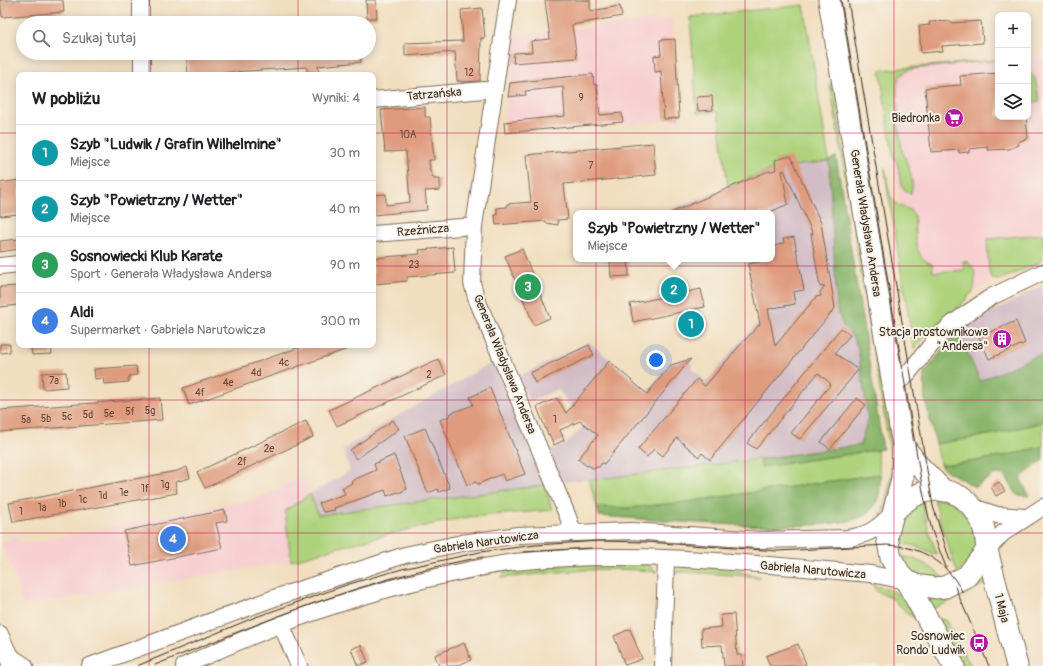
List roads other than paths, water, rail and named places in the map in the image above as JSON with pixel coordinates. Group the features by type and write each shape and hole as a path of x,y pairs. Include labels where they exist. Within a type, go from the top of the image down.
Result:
{"main road":[{"name":"Generała Władysława Andersa","path":"829,0 891,382 903,445 902,479 894,512"},
{"name":"Generała Władysława Andersa","path":"903,445 919,466 944,491"},
{"path":"906,581 936,588 954,584 967,576 987,550 980,518 973,507 960,496 944,491 930,491 916,494 905,501 894,512 887,537 888,551 897,570 906,581 954,666"},
{"name":"1 Maja","path":"987,550 1017,666"}],"street":[{"path":"140,0 141,16"},
{"name":"Generała Władysława Andersa","path":"508,0 474,226 472,284 477,300 573,532"},
{"path":"142,60 142,72"},
{"name":"Tatrzańska","path":"376,100 484,90 494,91"},
{"name":"Rzeźnicza","path":"376,234 474,226"},
{"path":"0,266 16,264"},
{"path":"891,382 904,378 937,338 953,323 991,297 1043,272"},
{"path":"973,507 997,515 1025,517"},
{"path":"987,550 1003,533 1025,517 1043,507"},
{"name":"Gabriela Narutowicza","path":"90,666 263,602 405,555 462,543 518,535 631,531 760,540 847,538 858,537 876,530 894,512"},
{"name":"Gabriela Narutowicza","path":"184,666 281,624 352,599 415,581 492,565 525,561 638,557 857,573 906,581"},
{"path":"663,666 666,559"},
{"path":"281,624 299,666"},
{"path":"0,634 7,650 10,666"},
{"path":"7,650 14,658 25,666"}],"tram line":[{"path":"841,0 923,492 932,531 946,567"},
{"path":"848,0 933,506 950,561"},
{"path":"137,666 253,618 349,584 402,569 480,552 536,545 600,541 646,542 778,551 887,545 900,546 922,553 941,564 949,572 963,593"},
{"path":"523,552 591,548"},
{"path":"155,665 316,602 398,576 483,557"},
{"path":"955,587 989,666"}],"place":[{"name":"Biedronka","path":"954,118"},
{"name":"Sosnowiecki Klub Karate","path":"528,287"},
{"name":"Szyb \"Powietrzny / Wetter\"","path":"674,290"},
{"name":"Szyb \"Ludwik / Grafin Wilhelmine\"","path":"691,324"},
{"name":"Stacja prostownikowa \"Andersa\"","path":"1002,339"},
{"name":"Aldi","path":"173,539"},
{"name":"Sosnowiec Rondo Ludwik","path":"979,643"}]}
